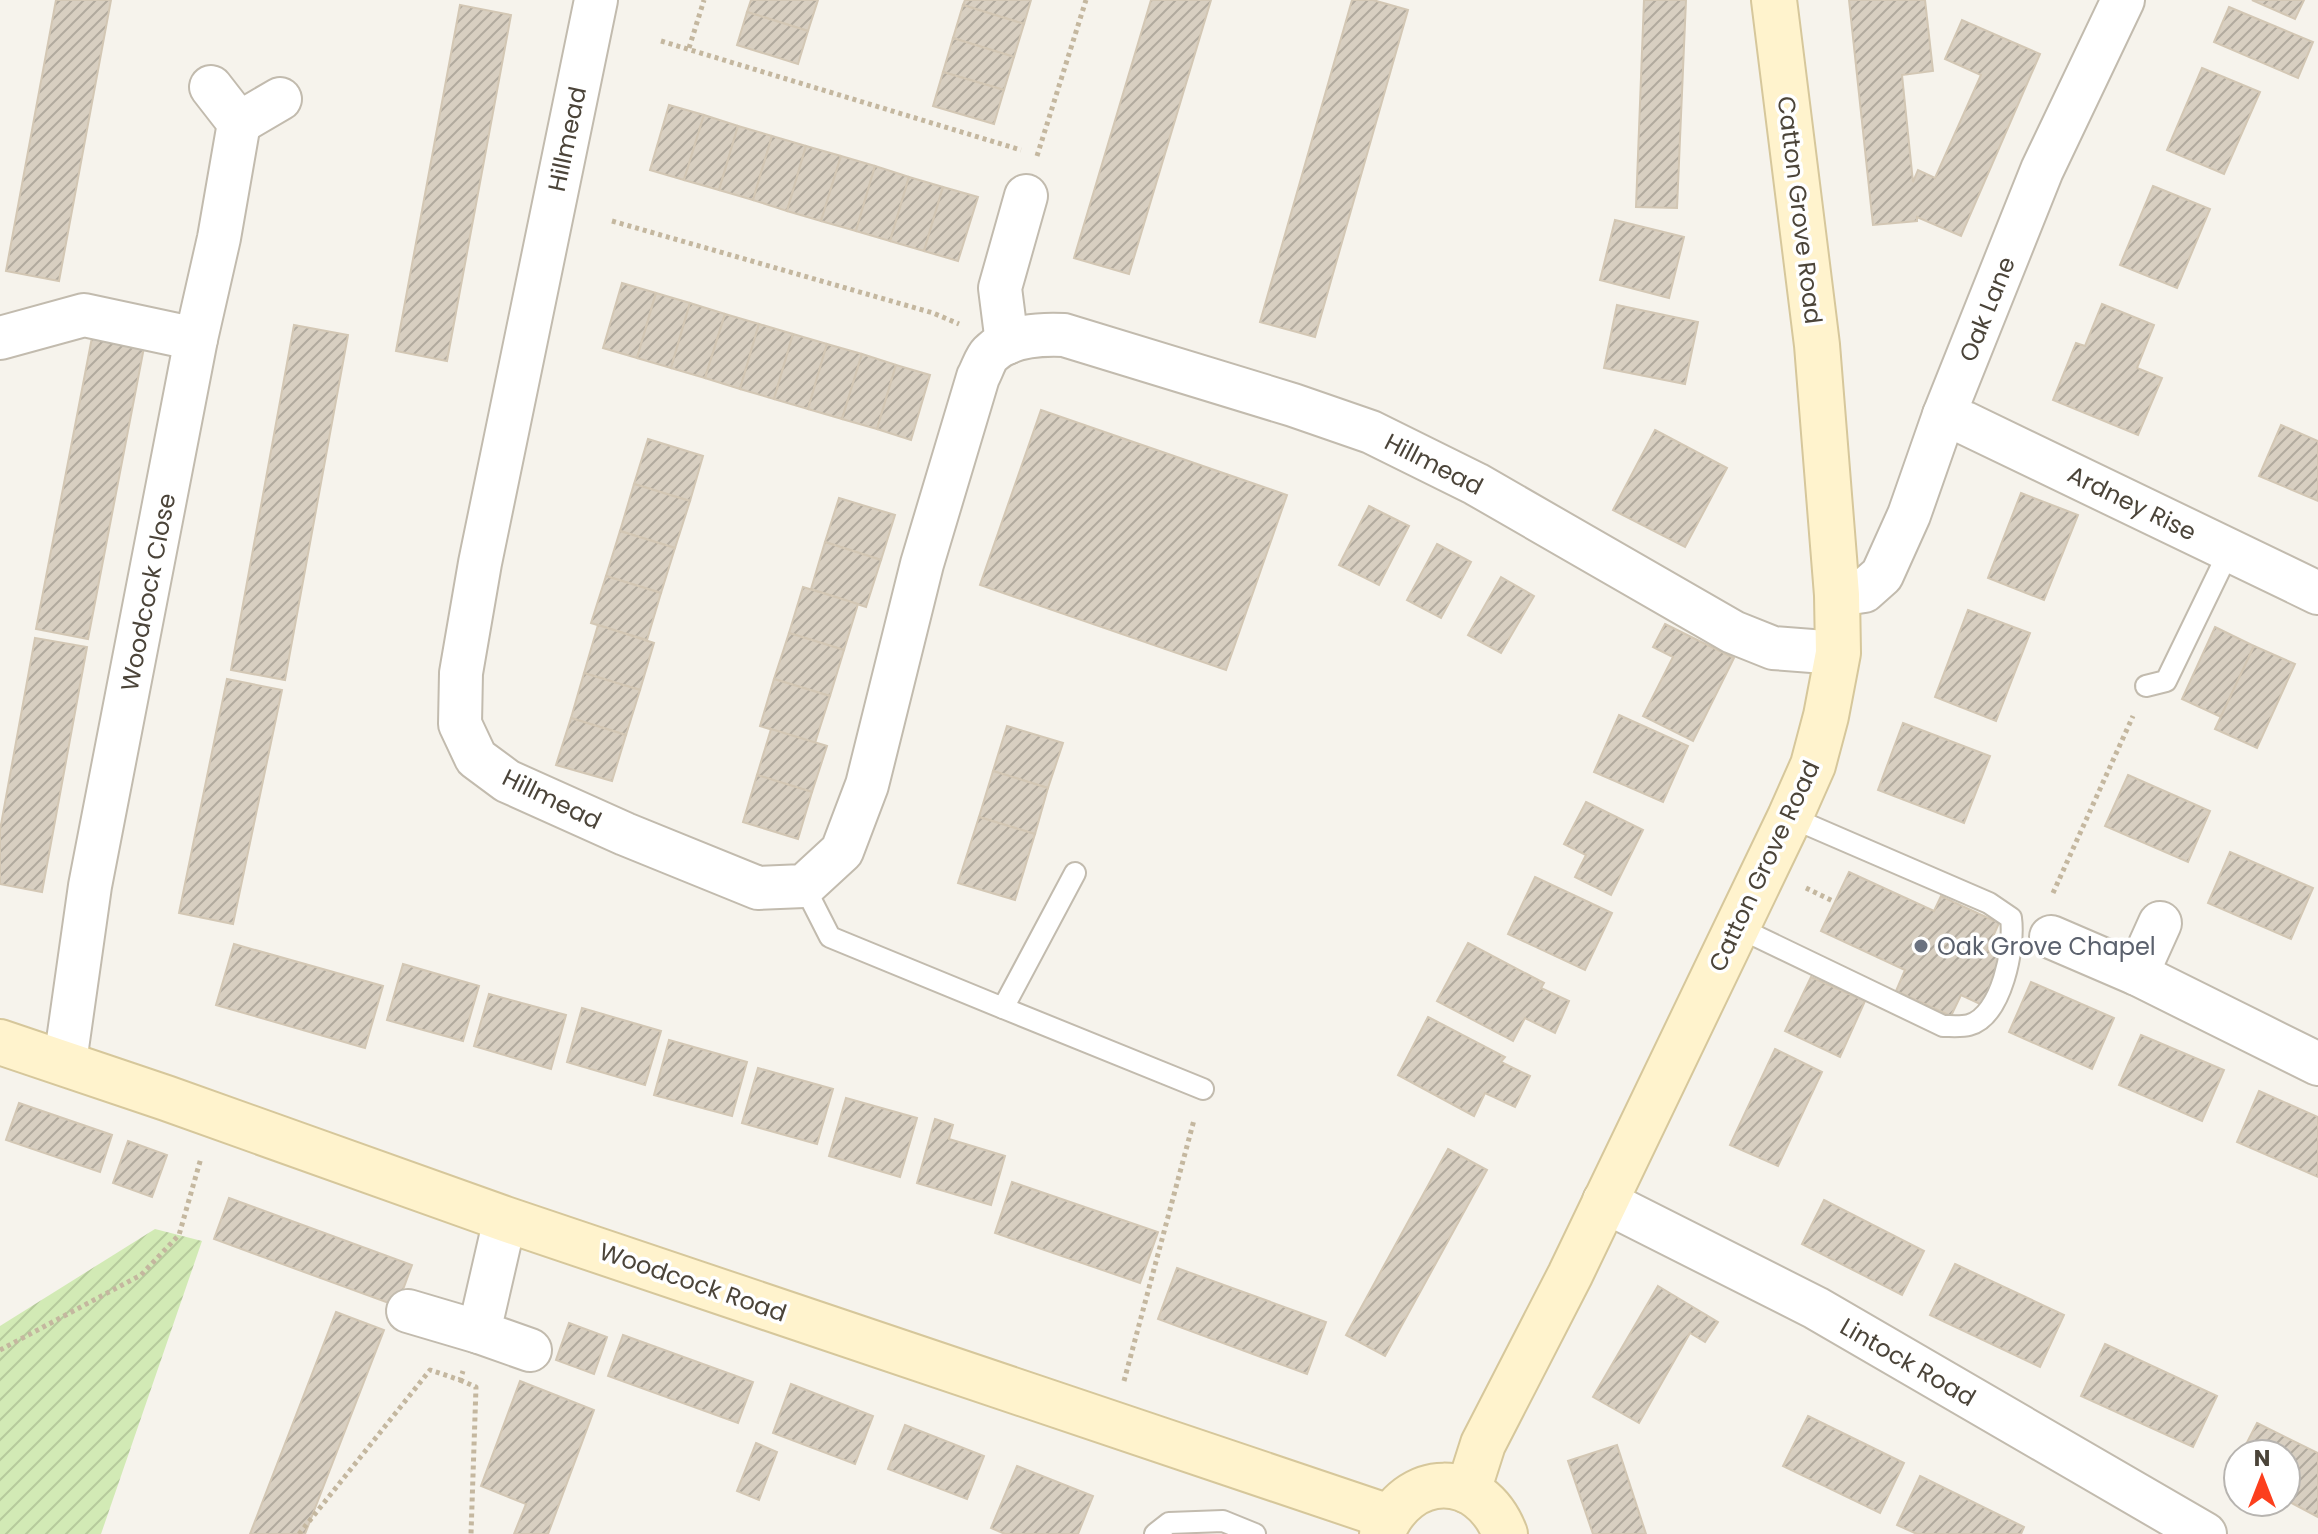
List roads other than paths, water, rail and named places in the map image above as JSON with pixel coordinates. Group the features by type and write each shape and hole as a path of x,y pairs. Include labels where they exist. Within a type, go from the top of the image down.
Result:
{"street":[{"name":"Hillmead","path":"596,0 480,563 461,673 460,724 476,758 507,781 625,834 758,888 804,886"},
{"name":"Catton Grove Road","path":"1468,1491 1483,1444 1570,1275 1790,817 1813,765 1826,716 1838,653 1837,595 1817,345 1774,0"},
{"name":"Oak Lane","path":"1837,595 1864,591 1882,575 1909,515 1944,415 2042,170 2119,1"},
{"path":"211,87 239,123 280,99"},
{"name":"Woodcock Close","path":"65,1062 90,886 196,339 219,238 239,123"},
{"path":"804,886 842,851 867,785 922,564 978,377 989,355 1007,343 1000,288 1026,196"},
{"path":"0,338 84,315 196,339"},
{"name":"Hillmead","path":"1007,343 1035,334 1064,335 1371,432 1476,484 1733,632 1773,648 1838,653"},
{"name":"Ardney Rise","path":"1944,415 2318,593"},
{"path":"2137,974 2160,923"},
{"path":"2051,937 2137,974 2318,1064"},
{"name":"Woodcock Road","path":"0,1042 65,1062 505,1219 1113,1422 1385,1525 1404,1499 1424,1488 1446,1485 1468,1491"},
{"name":"Lintock Road","path":"1604,1201 1816,1308 2205,1534"},
{"path":"479,1332 505,1219"},
{"path":"408,1311 530,1350"},
{"path":"1468,1491 1486,1501 1499,1518 1505,1534"}],"lane":[{"path":"2146,686 2166,681 2230,549"},
{"path":"1737,927 1943,1026 1969,1025 1987,1014 2009,967 2013,933 2011,918 1989,903 1790,817"},
{"path":"1003,1008 1075,873"},
{"path":"804,886 830,937 1203,1089"},
{"path":"1155,1534 1169,1523 1223,1521 1255,1534"}],"place":[{"name":"Oak Grove Chapel","path":"1921,946"}]}
